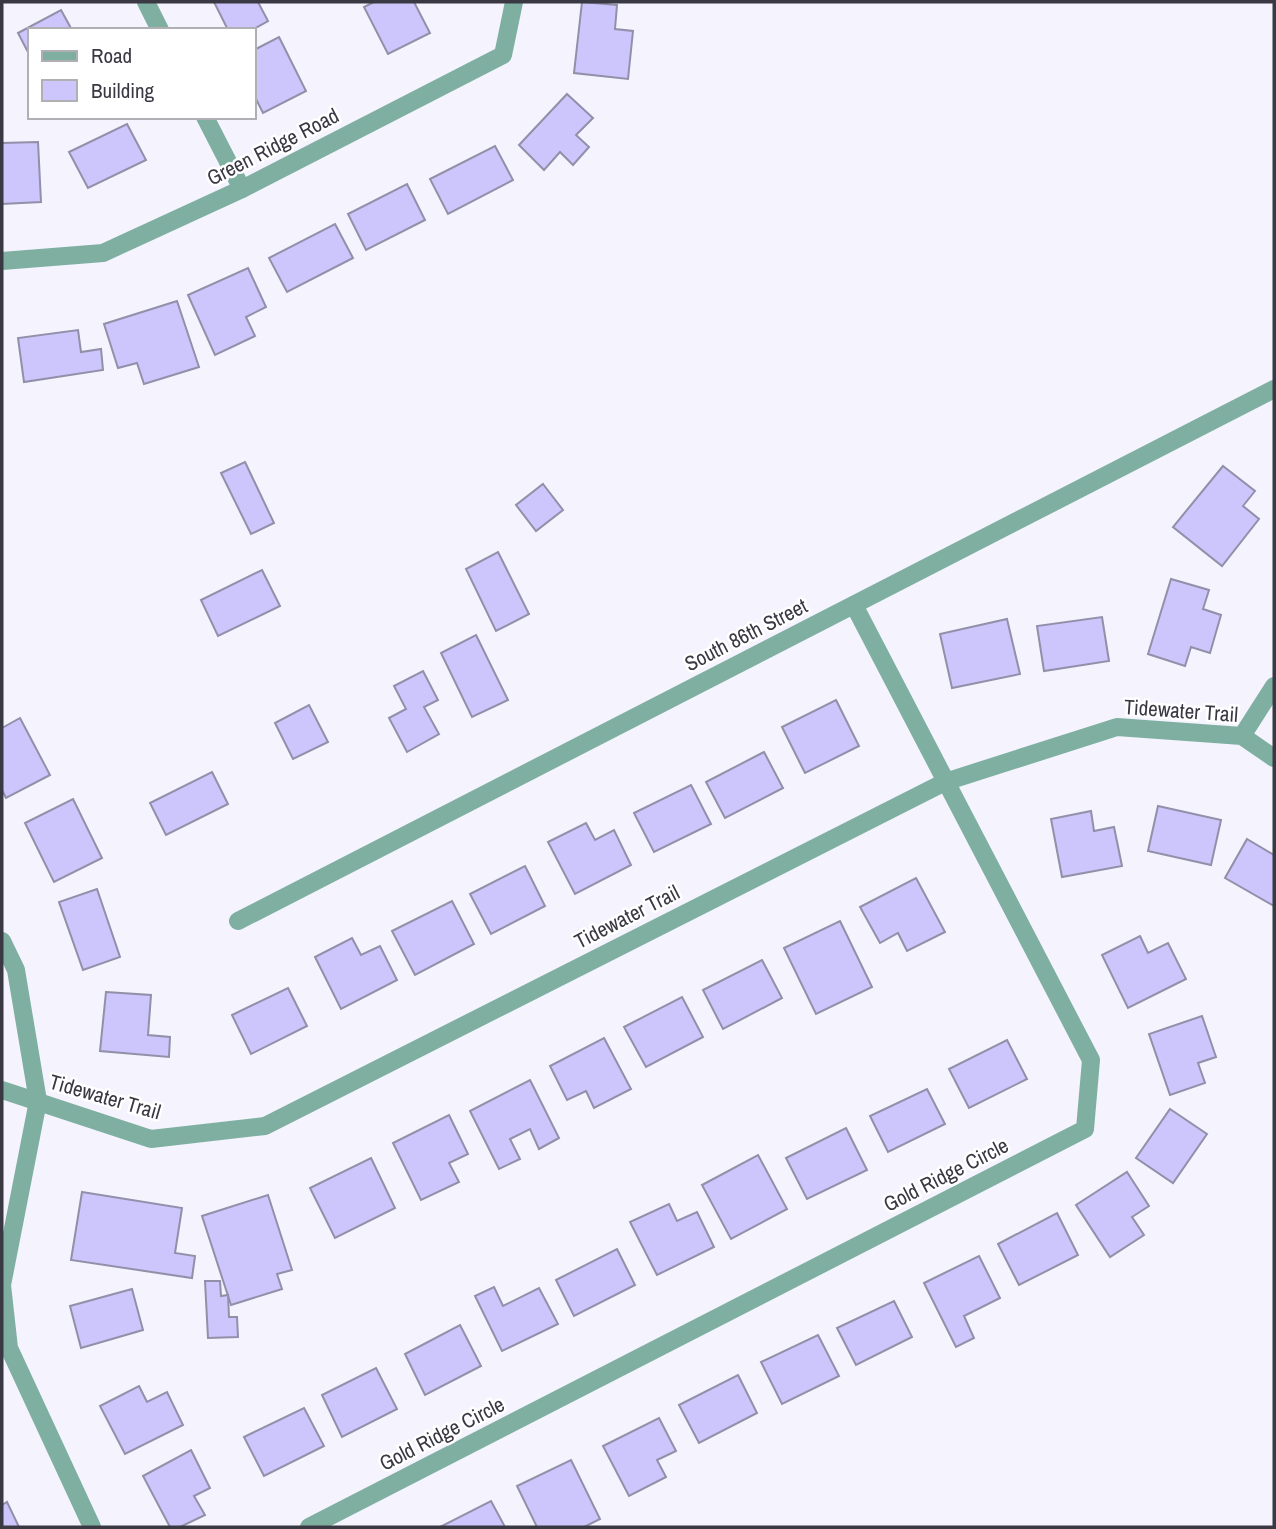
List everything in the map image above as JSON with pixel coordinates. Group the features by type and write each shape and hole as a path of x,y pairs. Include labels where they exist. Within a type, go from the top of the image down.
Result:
{"street":[{"path":"146,2 159,28"},
{"name":"Green Ridge Road","path":"2,261 103,253 242,190 503,55 514,2"},
{"path":"206,119 242,190"},
{"name":"South 86th Street","path":"238,921 1274,389"},
{"name":"Gold Ridge Circle","path":"309,1527 1085,1129 1091,1060 854,605"},
{"path":"1242,736 1274,685"},
{"name":"Tidewater Trail","path":"2,1090 151,1139 265,1126 944,782 1117,727 1242,736 1274,758"},
{"path":"2,941 16,970 38,1101 2,1285 9,1348 92,1527"}],"building":[{"path":"214,2 258,2 268,21 256,28 227,28"},
{"path":"374,2 414,2 430,33 388,54 364,7"},
{"path":"582,2 617,5 615,29 633,31 628,79 574,73"},
{"path":"61,10 71,28 28,28 28,52 18,33"},
{"path":"279,37 306,91 263,113 256,99 256,49"},
{"path":"567,94 593,118 576,135 589,147 573,165 560,152 544,170 519,145"},
{"path":"127,124 146,160 88,188 69,152"},
{"path":"38,142 41,202 2,204 2,143"},
{"path":"495,146 513,180 448,214 430,179"},
{"path":"407,184 425,220 366,250 348,214"},
{"path":"335,224 353,258 287,292 269,258"},
{"path":"248,268 266,307 246,317 255,336 215,355 188,295"},
{"path":"177,301 199,367 144,384 137,363 118,368 104,324"},
{"path":"78,330 81,352 101,349 103,370 24,382 18,338"},
{"path":"245,462 274,523 251,534 221,473"},
{"path":"1223,466 1255,491 1243,506 1259,519 1222,566 1173,527"},
{"path":"543,484 563,510 536,531 516,505"},
{"path":"498,552 529,614 496,631 466,569"},
{"path":"262,570 280,606 218,636 201,600"},
{"path":"1171,579 1209,590 1203,609 1221,615 1210,653 1191,647 1185,666 1148,654"},
{"path":"1102,617 1109,661 1044,671 1037,626"},
{"path":"1007,619 1020,674 952,688 940,634"},
{"path":"476,635 508,700 472,717 441,653"},
{"path":"423,671 438,700 424,707 439,734 407,752 389,718 406,709 394,686"},
{"path":"836,700 859,746 805,773 782,727"},
{"path":"309,705 328,742 293,759 275,723"},
{"path":"20,718 50,775 6,798 2,790 2,728"},
{"path":"764,752 783,788 725,818 706,782"},
{"path":"212,772 228,804 166,835 150,803"},
{"path":"691,785 711,824 654,852 634,813"},
{"path":"73,799 102,858 54,882 25,823"},
{"path":"1158,806 1221,820 1211,865 1148,851"},
{"path":"1091,811 1094,831 1114,827 1122,866 1062,877 1051,819"},
{"path":"586,823 595,840 614,830 631,865 575,894 548,842"},
{"path":"1247,839 1274,855 1274,906 1225,878"},
{"path":"525,866 545,906 491,934 470,894"},
{"path":"916,878 945,932 907,951 898,933 880,943 860,907"},
{"path":"97,889 120,957 83,970 59,902"},
{"path":"452,901 474,944 415,975 392,931"},
{"path":"840,921 872,987 816,1014 784,948"},
{"path":"1140,936 1148,953 1168,943 1186,979 1128,1008 1102,955"},
{"path":"352,938 361,955 380,946 397,980 341,1009 315,957"},
{"path":"762,960 782,998 723,1029 703,990"},
{"path":"288,988 307,1026 251,1054 232,1015"},
{"path":"106,992 151,995 148,1035 170,1037 169,1057 100,1051"},
{"path":"682,997 703,1037 646,1067 624,1027"},
{"path":"1202,1016 1216,1057 1198,1063 1205,1083 1170,1095 1149,1034"},
{"path":"604,1038 631,1089 594,1108 586,1091 567,1100 550,1066"},
{"path":"1007,1040 1027,1079 969,1108 949,1069"},
{"path":"530,1080 559,1138 539,1149 530,1129 510,1139 520,1159 499,1169 470,1111"},
{"path":"927,1089 945,1124 888,1152 870,1116"},
{"path":"1170,1109 1207,1134 1173,1183 1136,1158"},
{"path":"449,1115 468,1154 449,1163 459,1182 421,1200 393,1143"},
{"path":"846,1128 867,1170 807,1199 786,1158"},
{"path":"758,1155 787,1209 731,1239 702,1185"},
{"path":"371,1158 395,1208 335,1238 310,1188"},
{"path":"1127,1172 1149,1206 1132,1217 1144,1235 1110,1257 1076,1205"},
{"path":"82,1192 182,1208 175,1253 195,1256 192,1278 71,1260"},
{"path":"268,1195 292,1270 277,1274 282,1289 231,1305 202,1216"},
{"path":"669,1204 677,1221 697,1212 714,1247 657,1275 630,1222"},
{"path":"1057,1213 1078,1255 1019,1285 998,1244"},
{"path":"617,1249 635,1285 574,1316 556,1280"},
{"path":"979,1256 1000,1298 964,1316 974,1338 956,1347 924,1283"},
{"path":"205,1281 220,1281 221,1296 228,1295 229,1317 237,1317 238,1337 208,1338"},
{"path":"494,1287 503,1306 539,1288 558,1324 502,1351 475,1296"},
{"path":"132,1289 143,1330 81,1348 70,1306"},
{"path":"894,1301 912,1337 856,1365 837,1328"},
{"path":"460,1325 481,1366 425,1395 405,1354"},
{"path":"818,1335 839,1376 782,1404 761,1362"},
{"path":"376,1368 397,1409 342,1437 322,1395"},
{"path":"738,1375 757,1413 699,1443 679,1405"},
{"path":"139,1386 147,1402 167,1392 183,1425 125,1454 100,1406"},
{"path":"304,1408 324,1446 264,1476 244,1437"},
{"path":"659,1418 676,1451 657,1460 666,1477 629,1496 603,1446"},
{"path":"191,1450 210,1488 194,1496 205,1515 180,1527 170,1527 143,1476"},
{"path":"571,1460 600,1519 584,1527 537,1527 517,1486"},
{"path":"491,1501 505,1527 440,1527"},
{"path":"7,1502 19,1527 2,1527 2,1505"}]}
